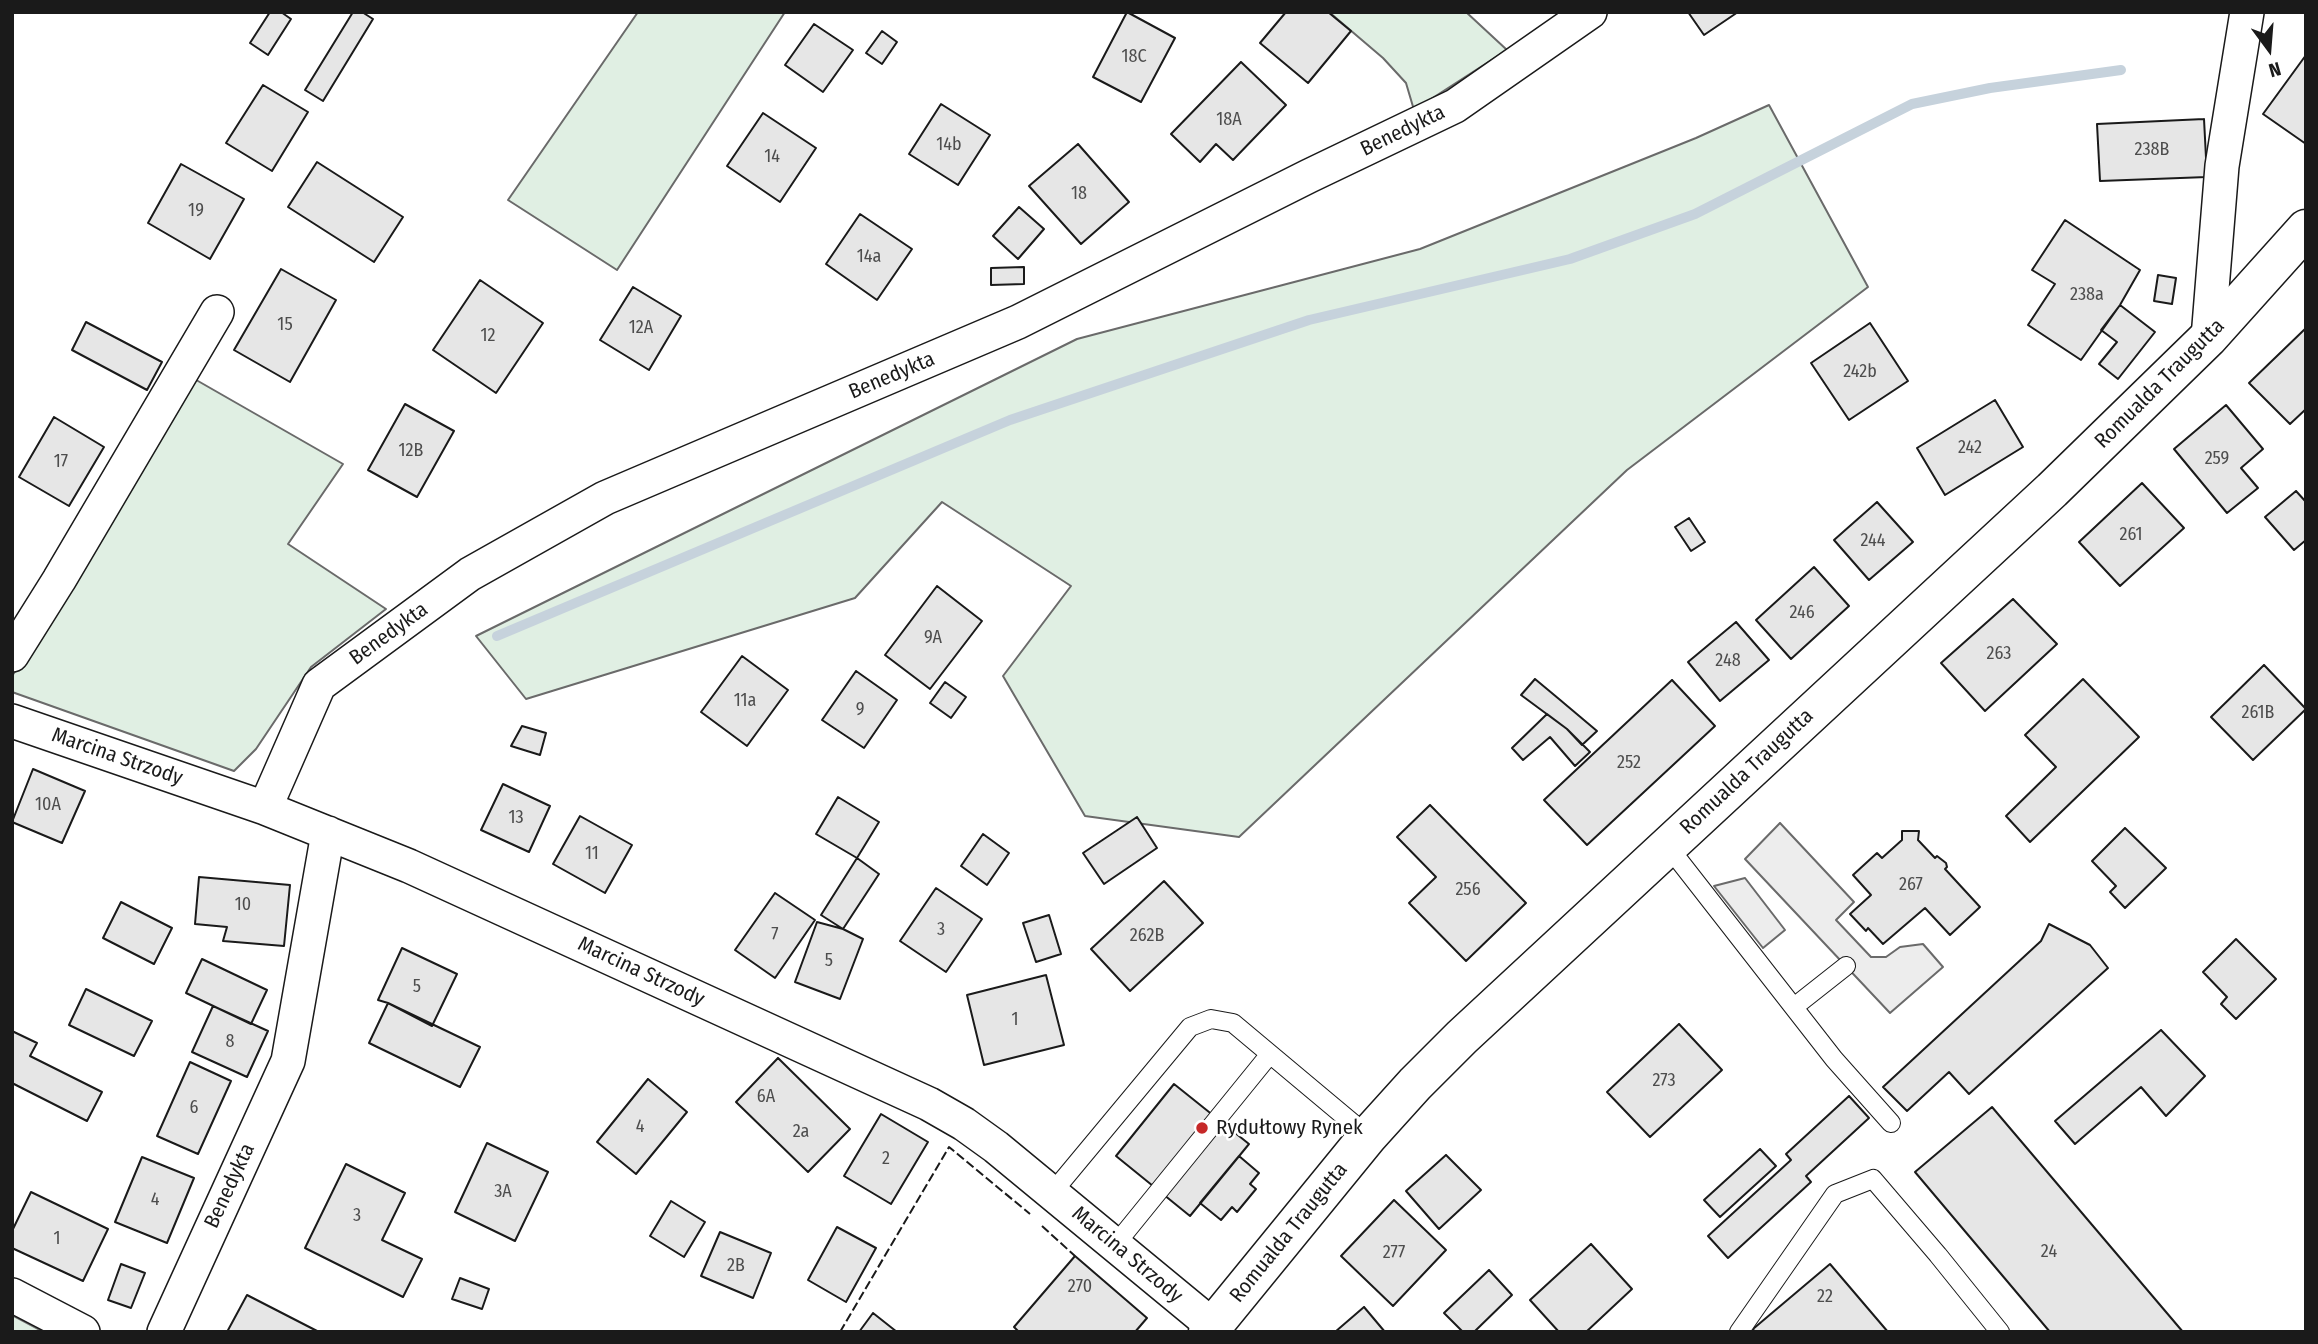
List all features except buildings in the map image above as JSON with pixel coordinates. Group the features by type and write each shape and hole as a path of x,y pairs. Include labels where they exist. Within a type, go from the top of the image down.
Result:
{"street":[{"name":"Benedykta","path":"265,808 319,685 471,574 605,498 1018,321 1455,106 1590,12"},
{"path":"2208,338 2222,166 2247,12"},
{"name":"Romualda Traugutta","path":"1210,1329 1368,1136 1415,1084 1667,845 2052,490 2208,338 2306,229"},
{"path":"12,654 59,580 217,312"},
{"name":"Marcina Strzody","path":"12,721 265,808 410,866 929,1104 996,1147 1115,1245 1210,1329"},
{"name":"Benedykta","path":"164,1332 288,1061 328,833"},
{"path":"12,1295 83,1332"}],"lane":[{"path":"1667,845 1834,1059 1891,1123"},
{"path":"1794,1007 1846,965"},
{"path":"1052,1193 1190,1027 1210,1019 1233,1023 1368,1136"},
{"path":"1115,1245 1270,1054"},
{"path":"1739,1332 1835,1194 1873,1179 2000,1332"}],"green space":[{"path":"638,12 785,12 617,270 508,200"},
{"path":"1329,12 1466,12 1507,50 1414,110 1406,83 1383,58"},
{"path":"1769,105 1868,287 1627,470 1239,837 1085,816 1003,676 1071,586 942,502 855,598 526,699 476,636 1077,339 1420,249 1696,138"},
{"path":"191,377 343,464 288,544 386,609 311,667 256,749 234,771 12,692 12,676 69,593"},
{"path":"12,1315 44,1332 12,1332"}],"shaded area":[{"path":"1780,823 1854,902 1836,920 1871,957 1886,957 1900,947 1923,944 1943,967 1890,1013 1745,859"},
{"path":"1745,878 1785,930 1763,948 1714,886"}],"waterway":[{"path":"497,636 1010,420 1309,320 1570,259 1695,214 1912,104 1990,88 2121,70"}],"fence":[{"path":"840,1332 949,1147 1030,1214"},
{"path":"1042,1226 1075,1256"}],"place":[{"name":"Rydułtowy Rynek","path":"1202,1128"}]}
